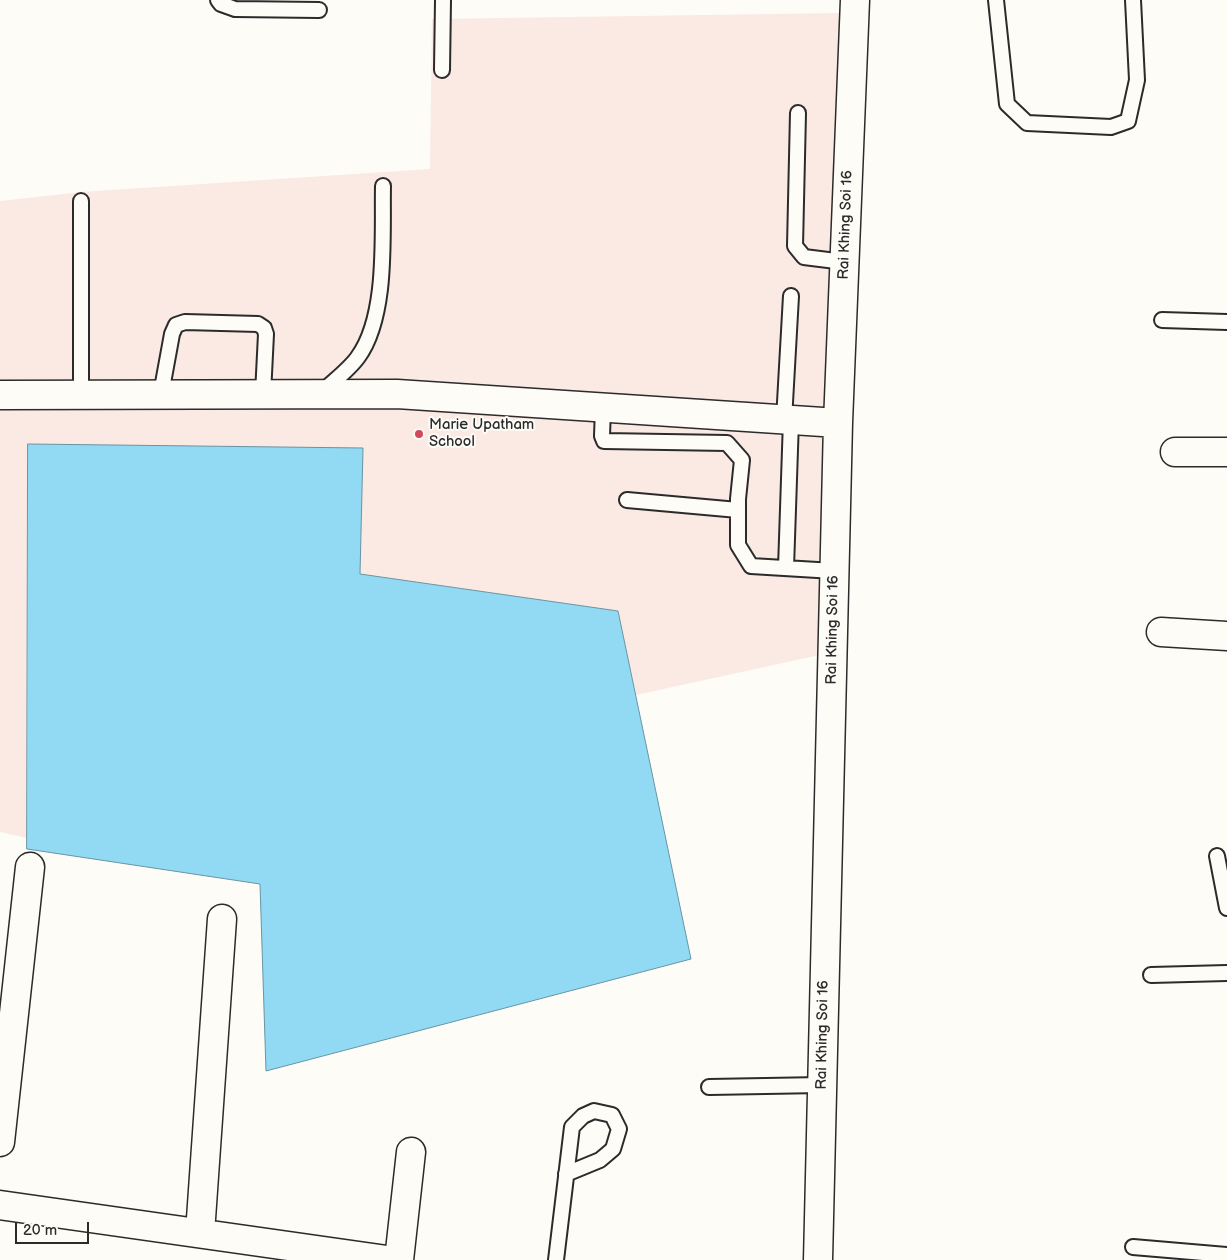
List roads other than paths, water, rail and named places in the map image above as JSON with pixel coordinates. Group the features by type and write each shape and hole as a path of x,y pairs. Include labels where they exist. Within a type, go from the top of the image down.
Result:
{"street":[{"name":"Rai Khing Soi 16","path":"818,1260 838,423 855,0"},
{"path":"0,395 397,394 838,423"},
{"path":"1175,452 1227,452"},
{"path":"1161,632 1227,636"},
{"path":"0,1142 30,867"},
{"path":"200,1233 222,919"},
{"path":"399,1260 411,1152"},
{"path":"0,1205 200,1233 315,1255 387,1260"}],"lane":[{"path":"218,0 221,4 235,9 318,10"},
{"path":"442,70 444,0"},
{"path":"996,0 1007,104 1028,123 1111,127 1128,121 1137,80 1133,0"},
{"path":"798,113 795,246 804,257 844,262"},
{"path":"320,394 358,359 369,340 380,292 383,186"},
{"path":"81,201 81,394"},
{"path":"786,568 791,296"},
{"path":"1162,320 1227,322"},
{"path":"161,394 172,334 176,324 185,322 258,324 264,328 266,334 264,394"},
{"path":"603,408 602,436 604,442 727,443 742,460 738,510 738,545 751,566 834,571"},
{"path":"627,500 738,510"},
{"path":"1217,856 1227,908"},
{"path":"1151,975 1227,974"},
{"path":"710,1088 822,1085"},
{"path":"556,1260 566,1174 572,1127 583,1116 594,1111 612,1115 619,1129 613,1149 600,1160 566,1174"},
{"path":"1133,1247 1227,1255"}],"water":[{"path":"28,444 363,448 360,574 618,611 691,959 266,1071 260,884 27,849"}],"place":[{"name":"Marie Upatham School","path":"419,434"}]}
